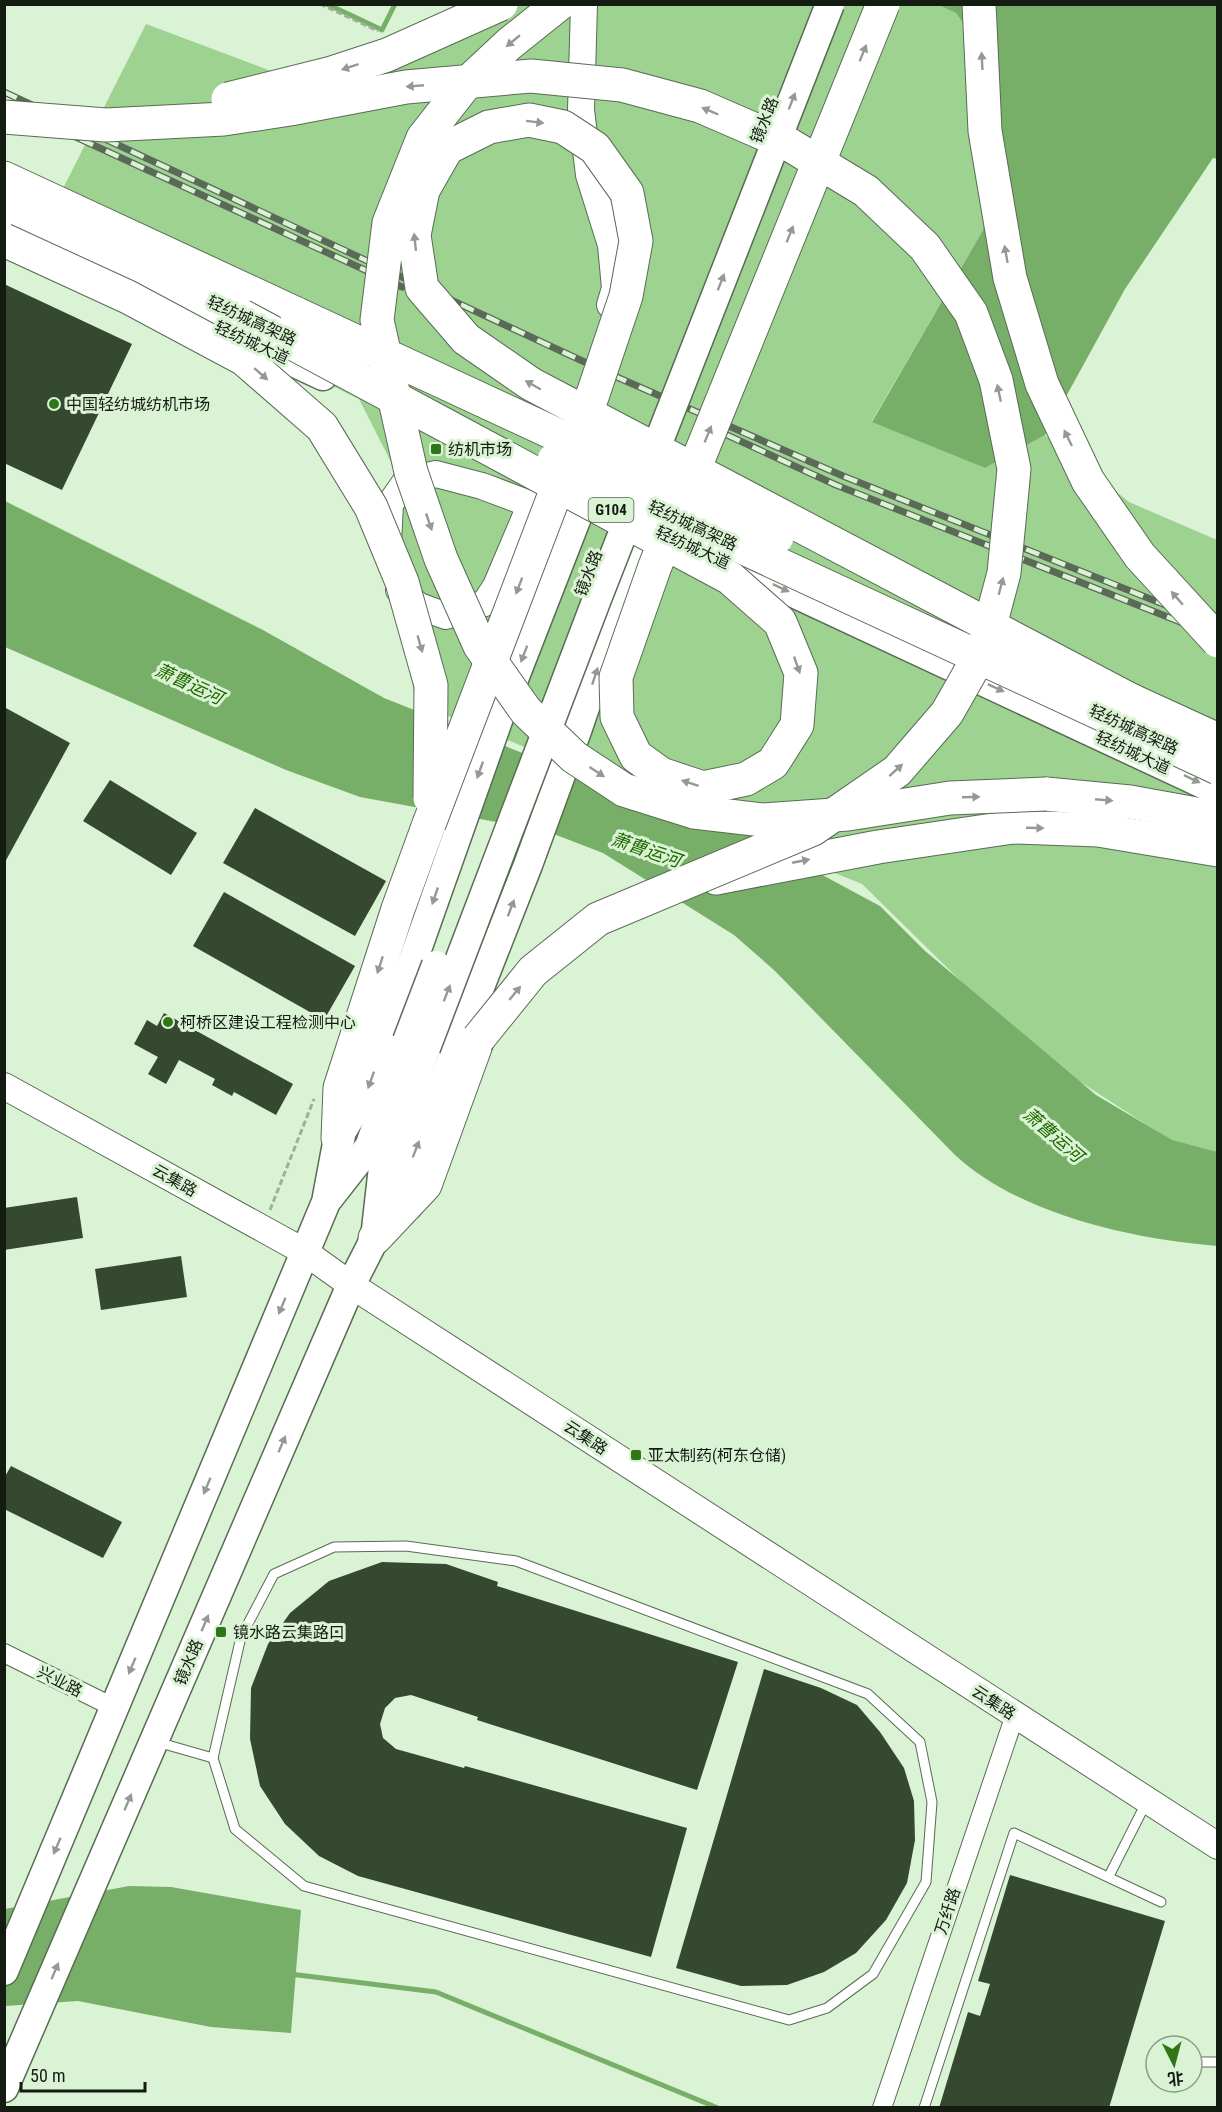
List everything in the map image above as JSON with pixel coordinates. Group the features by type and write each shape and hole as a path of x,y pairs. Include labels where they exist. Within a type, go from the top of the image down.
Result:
{"highway":[{"path":"4,107 119,111 236,98 387,55 501,4"},
{"path":"559,4 509,44 464,86 423,138 389,223 377,320 411,472 441,560 480,646 526,711 574,757 624,790 694,812 763,820 848,814 950,798 1046,794 1130,802 1218,818"},
{"path":"242,316 647,534 657,539 668,545 688,556 730,578 780,622 801,673 797,725 773,764 746,779 703,788 661,774 636,756 617,717 616,677 655,566 664,544 668,533 883,4"},
{"path":"979,4 987,142 1010,278 1042,384 1088,481 1140,556 1218,641"},
{"path":"4,117 106,125 224,119 406,87 531,76 622,85 700,106 790,145 866,191 925,247 971,313 996,380 1014,470 1004,573 984,648 947,713 897,771 813,829 598,919 532,971 478,1039 425,1185 375,1238"},
{"path":"338,1138 340,1088 398,909 442,832 485,676 580,427 584,416 588,405 593,394 626,296 636,241 627,193 595,148 563,127 529,120 489,127 447,148 423,190 414,235 422,288 466,339 531,384 582,411 593,416 603,422 614,427 1143,706"},
{"name":"轻纺城高架路","path":"4,178 1218,740"},
{"name":"轻纺城高架路","path":"4,206 1218,768"},
{"path":"4,240 128,297 244,359 322,427 371,507 402,582 431,685 442,832"},
{"path":"682,884 878,847 1013,827 1098,830 1218,850"}],"main road":[{"name":"镜水路","path":"417,1044 810,4"},
{"path":"326,1202 369,1147 417,1044 597,599 830,4"},
{"path":"4,165 1218,728"},
{"name":"轻纺城大道","path":"4,227 579,509 645,525 1218,791"},
{"path":"4,1971 326,1202 338,1138 368,1088 442,832 500,715 579,509 609,444"},
{"path":"409,1204 405,1178 528,865 577,731 645,525 669,472"},
{"path":"375,1238 383,1167 417,1044"},
{"name":"镜水路","path":"4,2088 351,1285 375,1238"}],"street":[{"path":"584,4 581,110 589,175 610,245 615,288 598,347"},
{"path":"527,513 496,586 485,603 446,616 419,606 396,588 387,539 390,504 406,481 436,474 579,509"},
{"name":"云集路","path":"4,1086 305,1252 351,1285 1218,1846"},
{"name":"兴业路","path":"4,1653 114,1708"},
{"name":"万纤路","path":"882,2107 1015,1715"}],"lane":[{"path":"406,1546 516,1561 868,1694 920,1742 932,1802 926,1882 873,1974 827,2008 789,2020 304,1886 235,1829 213,1758 241,1637 274,1574 334,1547 406,1546"},
{"path":"154,1742 213,1758"},
{"path":"1108,1876 1148,1801"},
{"path":"924,2108 1014,1833 1161,1902"}],"shaded area":[{"path":"939,4 956,13 993,67 983,230 872,421 985,468 1045,435 1129,502 1217,540 1217,1153 1181,1147 1031,1050 862,884 416,703 402,631 396,472 359,399 37,240 146,24 303,83 500,5"}],"water":[{"path":"939,5 1217,5 1217,159 1213,158 1125,289 1045,435 985,468 872,422 983,230 993,67 956,13"},
{"name":"萧曹运河","path":"5,501 263,630 384,698 633,797 753,836 880,906 924,950 1096,1095 1172,1140 1217,1152 1217,1246 1149,1237 1079,1220 1011,1194 981,1176 955,1155 775,971 734,935 603,853 546,831 360,797 286,770 5,647"},
{"path":"129,1886 171,1887 301,1910 291,2033 211,2027 78,2001 5,2006 5,1909"}],"building":[{"name":"中国轻纺城纺机市场","path":"4,284 132,344 62,490 4,463"},
{"path":"4,707 70,743 4,864"},
{"path":"110,780 197,833 171,875 83,821"},
{"path":"255,808 386,881 355,936 223,863"},
{"path":"224,892 355,966 324,1020 193,946"},
{"path":"164,1013 293,1084 276,1115 234,1092 232,1096 212,1085 215,1079 179,1060 166,1084 148,1074 158,1057 134,1044 147,1020 157,1026"},
{"path":"77,1197 83,1238 4,1250 4,1208"},
{"path":"181,1256 187,1297 101,1310 95,1269"},
{"path":"11,1466 122,1522 103,1558 4,1509 4,1478"},
{"path":"382,1562 446,1564 498,1582 497,1586 738,1662 697,1790 477,1720 478,1717 411,1695 395,1698 385,1708 380,1724 383,1738 396,1749 687,1828 651,1957 358,1876 319,1856 285,1824 260,1786 250,1739 251,1688 268,1644 290,1613 329,1581"},
{"path":"764,1669 821,1688 857,1705 880,1732 904,1768 914,1801 915,1840 907,1883 886,1920 856,1953 824,1972 787,1985 741,1986 676,1968"},
{"path":"1010,1875 1165,1921 1109,2108 939,2108 968,2012 980,2016 990,1984 978,1981"}],"waterway":[{"path":"327,4 382,30 395,4"},
{"path":"290,1974 436,1992 718,2108"}],"railway":[{"path":"4,92 619,378 843,476 1218,626"},
{"path":"4,104 402,287"},
{"path":"727,435 836,485 1218,637"}],"place":[{"name":"中国轻纺城纺机市场","path":"54,404"},
{"name":"纺机市场","path":"436,449"},
{"name":"柯桥区建设工程检测中心","path":"168,1022"},
{"name":"亚太制药(柯东仓储)","path":"636,1455"},
{"name":"镜水路云集路口","path":"221,1632"}]}
